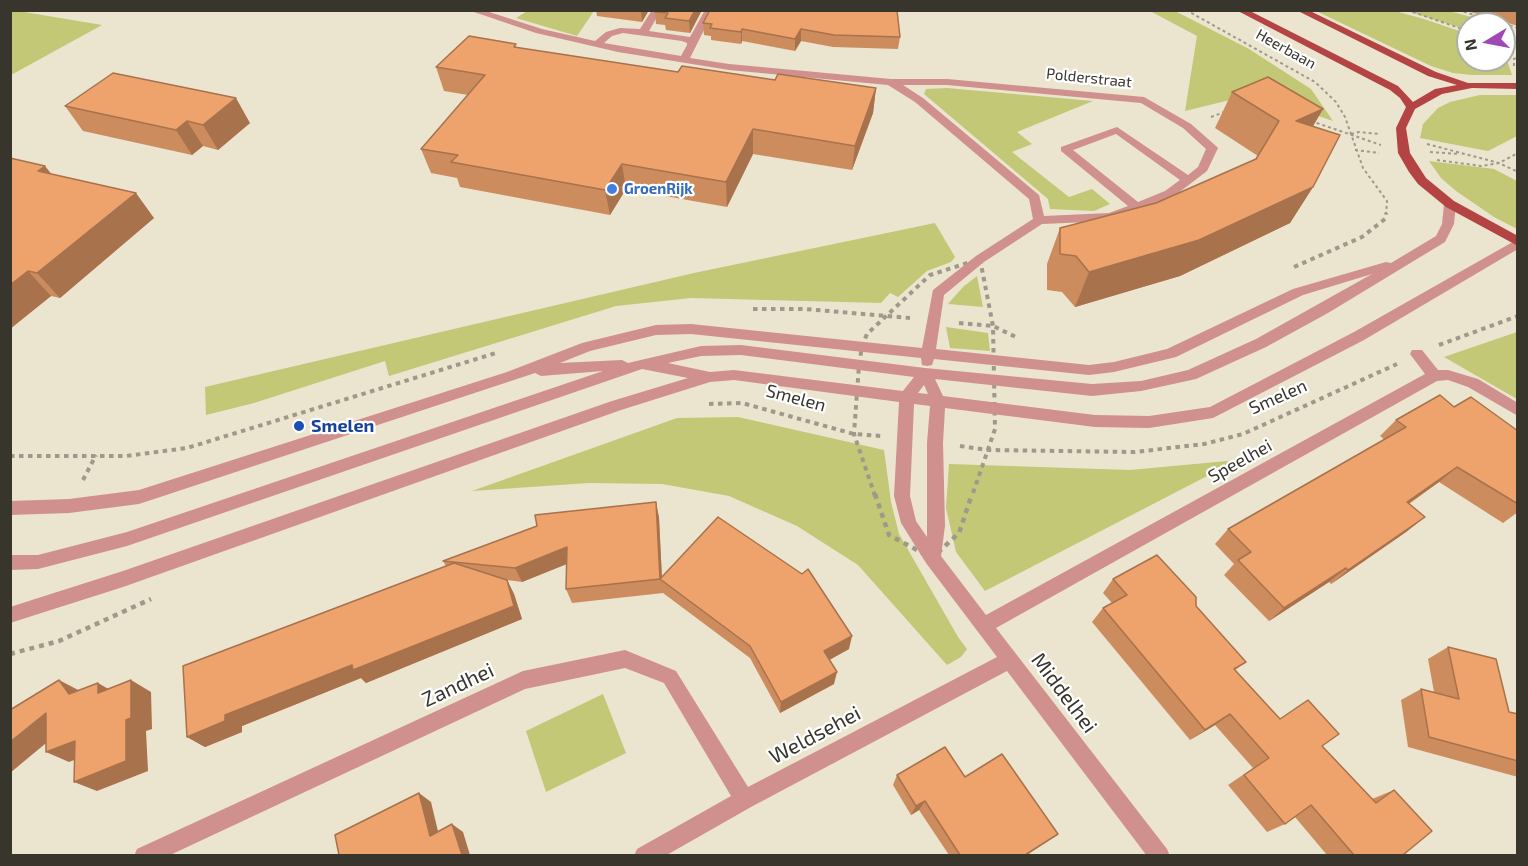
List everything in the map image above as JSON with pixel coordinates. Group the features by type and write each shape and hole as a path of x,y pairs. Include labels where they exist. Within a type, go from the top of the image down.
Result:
{"main road":[{"name":"Heerbaan","path":"1240,10 1394,88 1404,96 1411,107"},
{"path":"1300,10 1432,74 1472,85"},
{"path":"1518,86 1472,85 1439,91 1411,107 1401,128 1404,153 1413,170 1450,204 1518,243"}],"street":[{"name":"Polderstraat","path":"472,10 539,31 596,45 684,60 891,82 947,82 1144,100 1187,126 1212,148 1203,170 1168,194 1137,207 1111,217 1039,220 1035,198 919,100 891,82"},
{"path":"643,32 657,10"},
{"path":"684,60 710,10"},
{"path":"596,45 604,36 631,30 692,41"},
{"path":"1137,207 1065,150 1117,130 1188,180"},
{"name":"Smelen","path":"10,563 38,562 127,538 641,364 701,351 741,350 926,373 1092,390 1151,384 1191,375 1261,343 1323,310 1441,238 1448,224 1450,204"},
{"path":"932,558 937,526 935,442 938,400 926,373 938,293 980,259 1039,220"},
{"name":"Smelen","path":"512,376 578,366 641,364 710,376 734,375 1095,421 1149,422 1213,412 1359,336 1518,243"},
{"name":"Smelen","path":"10,508 69,506 139,496 512,376 587,347 656,330 691,329 1089,370 1114,367 1171,353 1298,292 1409,259"},
{"path":"1417,354 1434,376 1448,375 1473,383 1518,410"},
{"path":"908,397 926,373"},
{"name":"Smelen","path":"10,615 123,579 617,405 710,376"},
{"name":"Speelhei","path":"985,625 1434,376"},
{"name":"Middelhei","path":"908,397 902,496 909,523 932,558 1160,855"},
{"name":"Zandhei","path":"144,855 523,680 625,659 670,677 744,800"},
{"name":"Weldsehei","path":"644,855 1010,660"}],"path":[{"name":"Heerbaan","path":"1186,10 1315,82 1336,102 1345,117 1350,135 1307,120"},
{"path":"1407,10 1456,28"},
{"path":"1458,10 1518,28"},
{"path":"1187,126 1231,109"},
{"path":"1499,162 1518,153"},
{"path":"1459,154 1499,162 1518,172"},
{"path":"980,259 993,327"},
{"name":"Smelen","path":"935,442 988,450 1135,452 1204,444 1243,434 1417,354 1518,316"},
{"name":"Smelen","path":"699,404 742,403 854,434 906,439"},
{"path":"10,654 59,641 153,598"}],"green space":[{"path":"11,10 18,11 102,25 11,75"},
{"path":"529,10 594,11 577,36 516,18"},
{"path":"1150,11 1175,11 1249,49 1311,89 1333,121 1289,106 1238,98 1185,111 1197,36"},
{"path":"1316,11 1395,11 1424,19 1456,30 1456,72 1511,72 1512,75 1453,73 1431,66"},
{"path":"1407,11 1456,13 1456,26"},
{"path":"947,88 1093,101 1017,132 1032,144 1012,152 1069,197 1092,189 1110,204 1094,211 1050,209 1048,199 924,94 926,89"},
{"path":"1480,95 1517,95 1517,136 1488,151 1420,138 1423,124 1438,108 1450,102"},
{"path":"1429,161 1494,169 1517,181 1517,229 1494,217 1456,191 1441,178"},
{"path":"935,223 955,257 951,262 927,271 898,297 890,293 881,303 691,298 616,306 389,376 385,361 254,403 206,415 205,387 694,273"},
{"path":"977,276 983,307 948,304 963,287"},
{"path":"946,327 988,333 990,351 950,348"},
{"path":"1517,332 1517,399 1444,357"},
{"path":"738,417 884,450 891,502 899,534 967,649 961,657 947,665 858,565 797,526 729,496 662,484 589,483 472,491 677,418"},
{"path":"1238,460 985,591 956,552 946,508 949,464 1130,470"},
{"path":"603,694 626,753 546,792 526,731"}],"building":[{"path":"655,10 695,10 689,21 665,18 668,13 655,12"},
{"path":"710,10 897,10 900,37 834,35 801,29 795,39 742,29 741,32 710,28 712,24 703,23"},
{"path":"469,36 516,44 514,47 678,72 682,66 775,80 778,74 876,88 855,146 753,129 726,182 622,164 605,190 451,162 458,155 421,149 485,75 436,67"},
{"path":"113,73 236,98 203,125 187,121 176,130 65,106"},
{"path":"1268,77 1323,109 1296,121 1340,135 1313,187 1199,240 1089,272 1076,256 1060,254 1060,228 1156,203 1256,159 1279,121 1232,92"},
{"path":"10,158 45,166 38,171 136,193 37,273 28,271 10,285"},
{"path":"1440,395 1454,407 1471,397 1518,431 1518,504 1457,467 1407,502 1425,517 1348,570 1346,568 1284,608 1238,560 1251,552 1228,529 1406,427 1396,420"},
{"path":"656,502 660,579 566,589 567,547 515,568 443,561 537,526 535,515"},
{"path":"718,517 802,574 808,569 852,636 824,651 837,672 781,702 750,646 660,579"},
{"path":"1157,555 1196,597 1196,606 1246,662 1234,669 1280,719 1308,700 1339,734 1322,746 1376,803 1394,790 1432,831 1403,855 1354,855 1311,805 1285,824 1244,775 1269,758 1230,714 1205,730 1103,608 1127,595 1113,579"},
{"path":"454,563 507,580 514,606 353,670 352,665 225,715 225,721 187,737 183,666"},
{"path":"1448,647 1496,659 1509,712 1518,714 1518,761 1429,737 1421,689 1459,699"},
{"path":"59,680 69,694 98,683 98,693 131,680 131,718 126,720 126,761 74,782 75,741 46,752 46,713 10,742 10,710"},
{"path":"945,747 965,777 1002,754 1058,834 1025,855 960,855 925,801 916,806 897,775"},
{"path":"419,793 430,836 452,824 462,855 339,855 335,835"}],"place":[{"name":"GroenRijk","path":"612,189"},
{"name":"Smelen","path":"299,426"}]}
